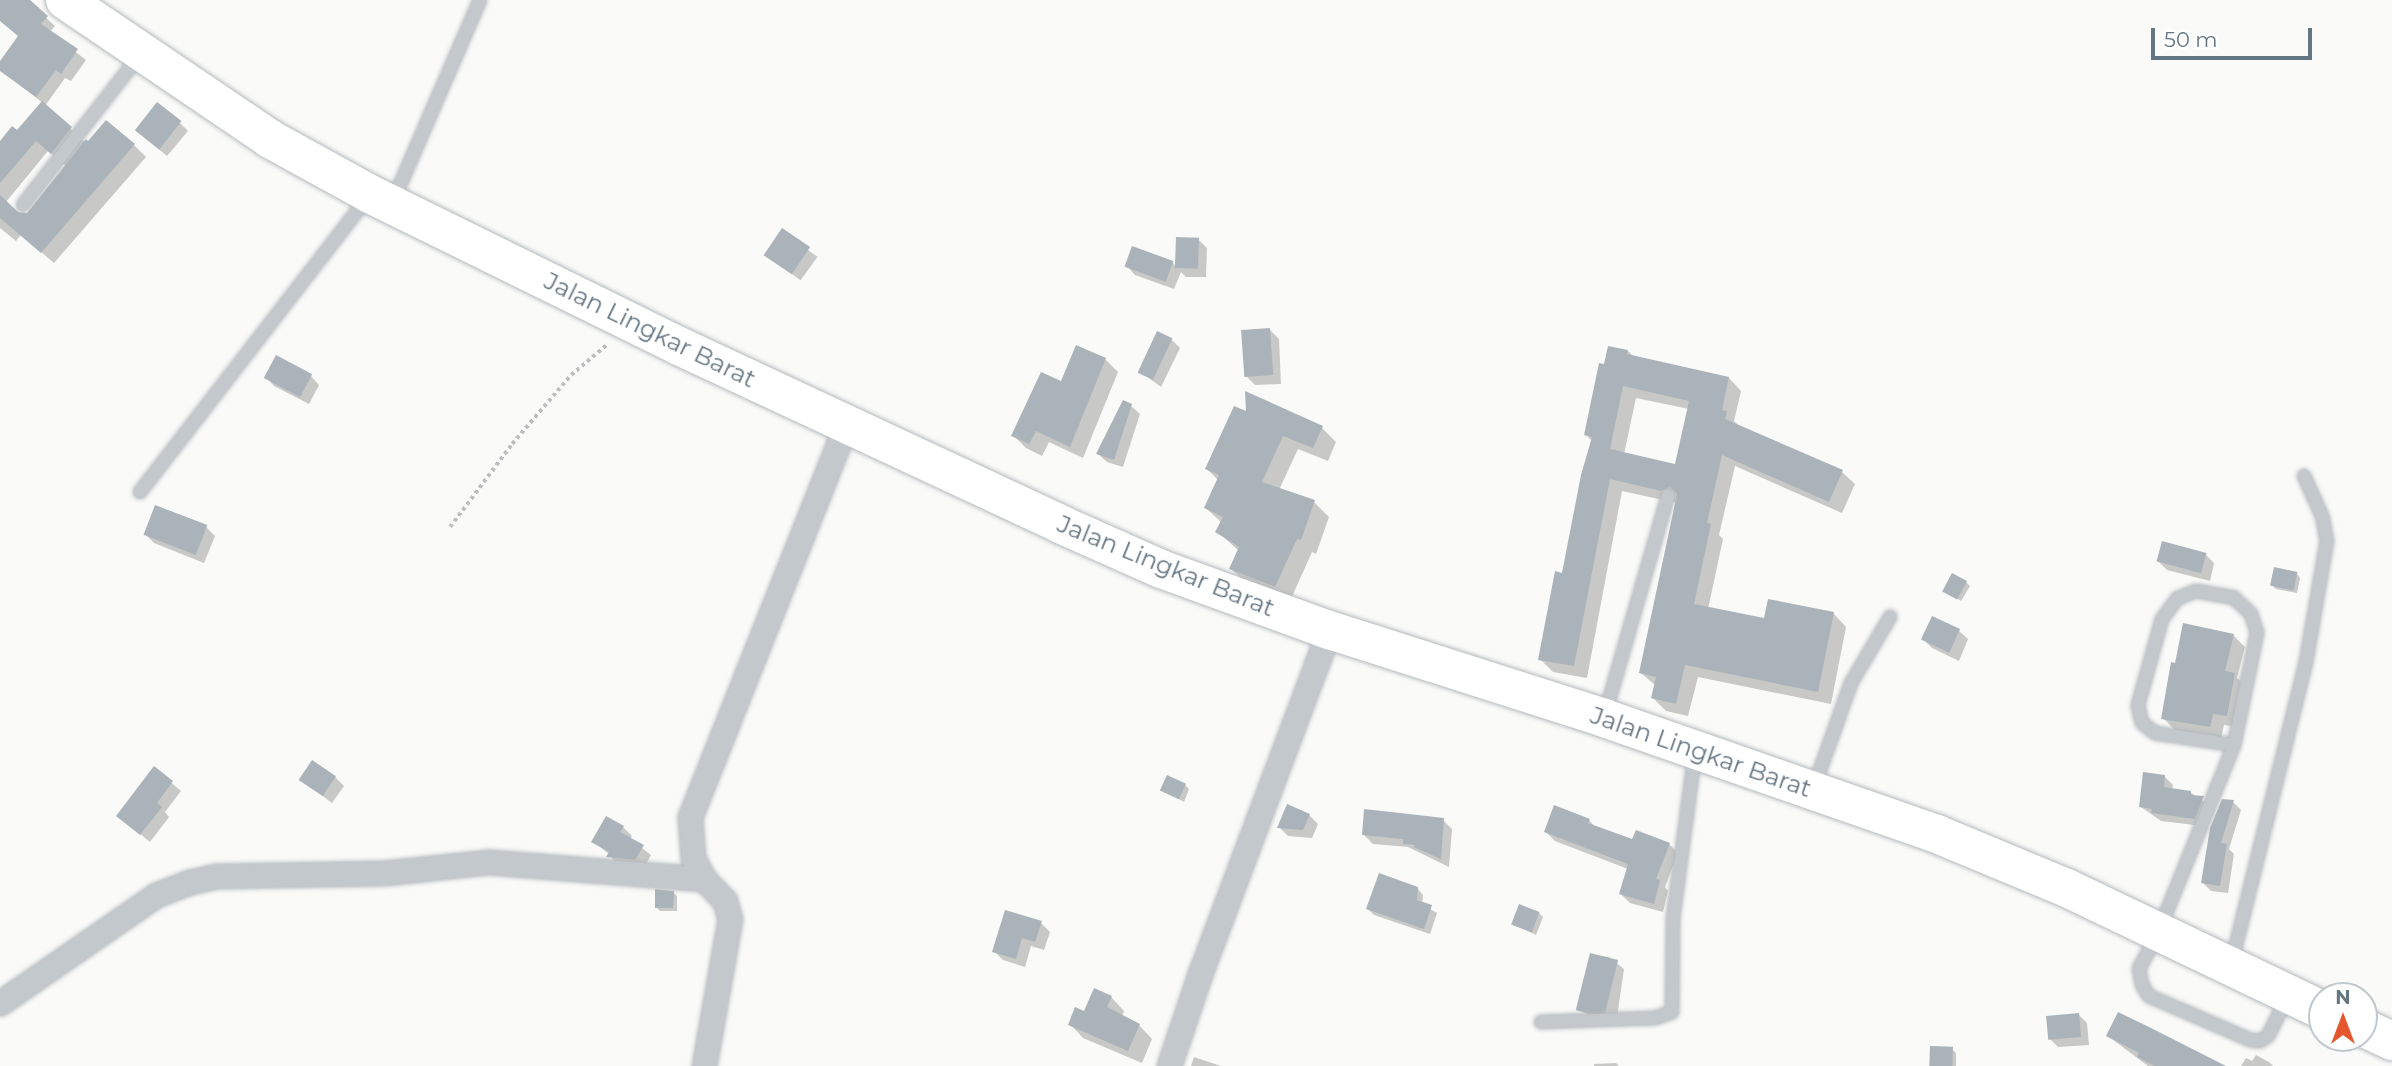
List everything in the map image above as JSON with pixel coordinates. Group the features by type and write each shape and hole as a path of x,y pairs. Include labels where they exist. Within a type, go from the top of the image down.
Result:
{"highway":[{"name":"Jalan Lingkar Barat","path":"65,0 270,139 381,199 846,424 1161,569 1329,630 1604,718 1937,834 2067,888 2305,1002"}],"street":[{"path":"704,1066 730,919 724,901 704,879 693,858 690,817 846,424"},
{"path":"1169,1066 1200,974 1329,630"},
{"path":"0,1003 156,895 190,882 216,876 384,873 489,862 704,879"}],"lane":[{"path":"140,492 381,199 480,0"},
{"path":"23,205 141,53"},
{"path":"2231,968 2306,662 2327,541 2322,516 2304,476"},
{"path":"1604,718 1668,496"},
{"path":"2234,745 2155,733 2142,723 2138,705 2162,619 2178,598 2196,590 2234,598 2251,614 2257,633 2234,745 2158,933 2139,968 2142,985 2149,996 2250,1040 2260,1041 2268,1036 2305,1002"},
{"path":"1812,791 1851,683 1889,617"},
{"path":"1541,1022 1655,1018 1672,1012 1673,918 1696,750"}],"path":[{"path":"450,527 512,444 571,375 633,322"}],"building":[{"path":"0,0 30,0 48,16 41,24 78,49 61,74 56,70 36,97 0,71 0,61 18,36 0,21"},
{"path":"42,101 72,127 51,154 36,141 0,183 0,141 12,126 17,130"},
{"path":"157,102 181,121 159,149 135,130"},
{"path":"106,120 135,144 41,253 0,218 0,195 18,212 27,213 86,139 88,141"},
{"path":"782,228 810,247 792,274 764,255"},
{"path":"1176,237 1199,238 1198,269 1175,268"},
{"path":"1132,246 1173,261 1166,282 1124,267"},
{"path":"1270,328 1273,375 1244,377 1241,330"},
{"path":"1157,331 1172,338 1153,380 1138,373"},
{"path":"1076,345 1106,358 1070,447 1036,431 1029,444 1011,436 1041,372 1061,381"},
{"path":"1608,346 1628,350 1627,354 1729,377 1722,410 1727,411 1725,419 1843,470 1829,502 1722,455 1707,523 1711,524 1694,604 1764,618 1768,599 1834,612 1818,692 1685,665 1676,704 1651,698 1656,677 1639,673 1677,494 1670,487 1661,491 1610,479 1574,666 1538,660 1555,571 1562,573 1581,475 1592,437 1584,435 1599,363 1604,364","holes":["1623,386 1689,401 1675,464 1610,449"]},
{"path":"276,355 312,374 300,397 264,378"},
{"path":"1245,391 1323,426 1313,448 1283,436 1262,482 1315,500 1301,540 1297,539 1275,587 1229,569 1239,547 1215,532 1223,517 1204,508 1219,475 1205,469 1234,406 1246,411"},
{"path":"1123,400 1132,404 1114,460 1096,454"},
{"path":"155,505 207,525 196,555 144,535"},
{"path":"2162,541 2206,553 2201,573 2157,561"},
{"path":"2274,567 2297,572 2294,591 2270,586"},
{"path":"1952,573 1967,581 1957,600 1942,592"},
{"path":"1932,616 1960,629 1949,653 1921,640"},
{"path":"2183,623 2234,634 2225,671 2235,673 2227,716 2213,714 2210,727 2161,719 2171,662 2175,663"},
{"path":"312,760 336,776 323,796 299,780"},
{"path":"154,766 173,781 157,803 162,807 140,835 116,816"},
{"path":"2143,772 2165,775 2164,787 2204,796 2195,819 2151,813 2152,809 2139,807"},
{"path":"1167,775 1186,784 1179,799 1160,790"},
{"path":"2222,799 2234,800 2221,843 2227,844 2220,886 2201,883 2210,828"},
{"path":"1287,804 1310,814 1303,830 1277,828"},
{"path":"1554,805 1590,819 1588,823 1632,839 1636,830 1670,843 1656,879 1660,880 1654,904 1619,894 1628,864 1544,832"},
{"path":"1364,809 1444,818 1441,859 1414,847 1415,845 1403,844 1403,839 1362,835"},
{"path":"606,816 624,826 620,832 644,845 635,860 606,857 609,852 591,842"},
{"path":"1379,873 1418,887 1417,900 1432,905 1424,929 1366,909"},
{"path":"655,889 674,891 673,908 655,908"},
{"path":"1519,904 1540,912 1532,932 1511,925"},
{"path":"1005,910 1042,921 1035,942 1022,938 1016,959 992,952"},
{"path":"1590,953 1618,960 1604,1017 1576,1010"},
{"path":"1094,988 1112,996 1107,1007 1140,1024 1128,1051 1068,1025 1075,1007 1084,1011"},
{"path":"2118,1012 2226,1066 2155,1066 2137,1057 2139,1053 2106,1036"},
{"path":"2079,1013 2081,1037 2048,1040 2046,1016"},
{"path":"1930,1046 1953,1047 1952,1066 1929,1066"}]}
